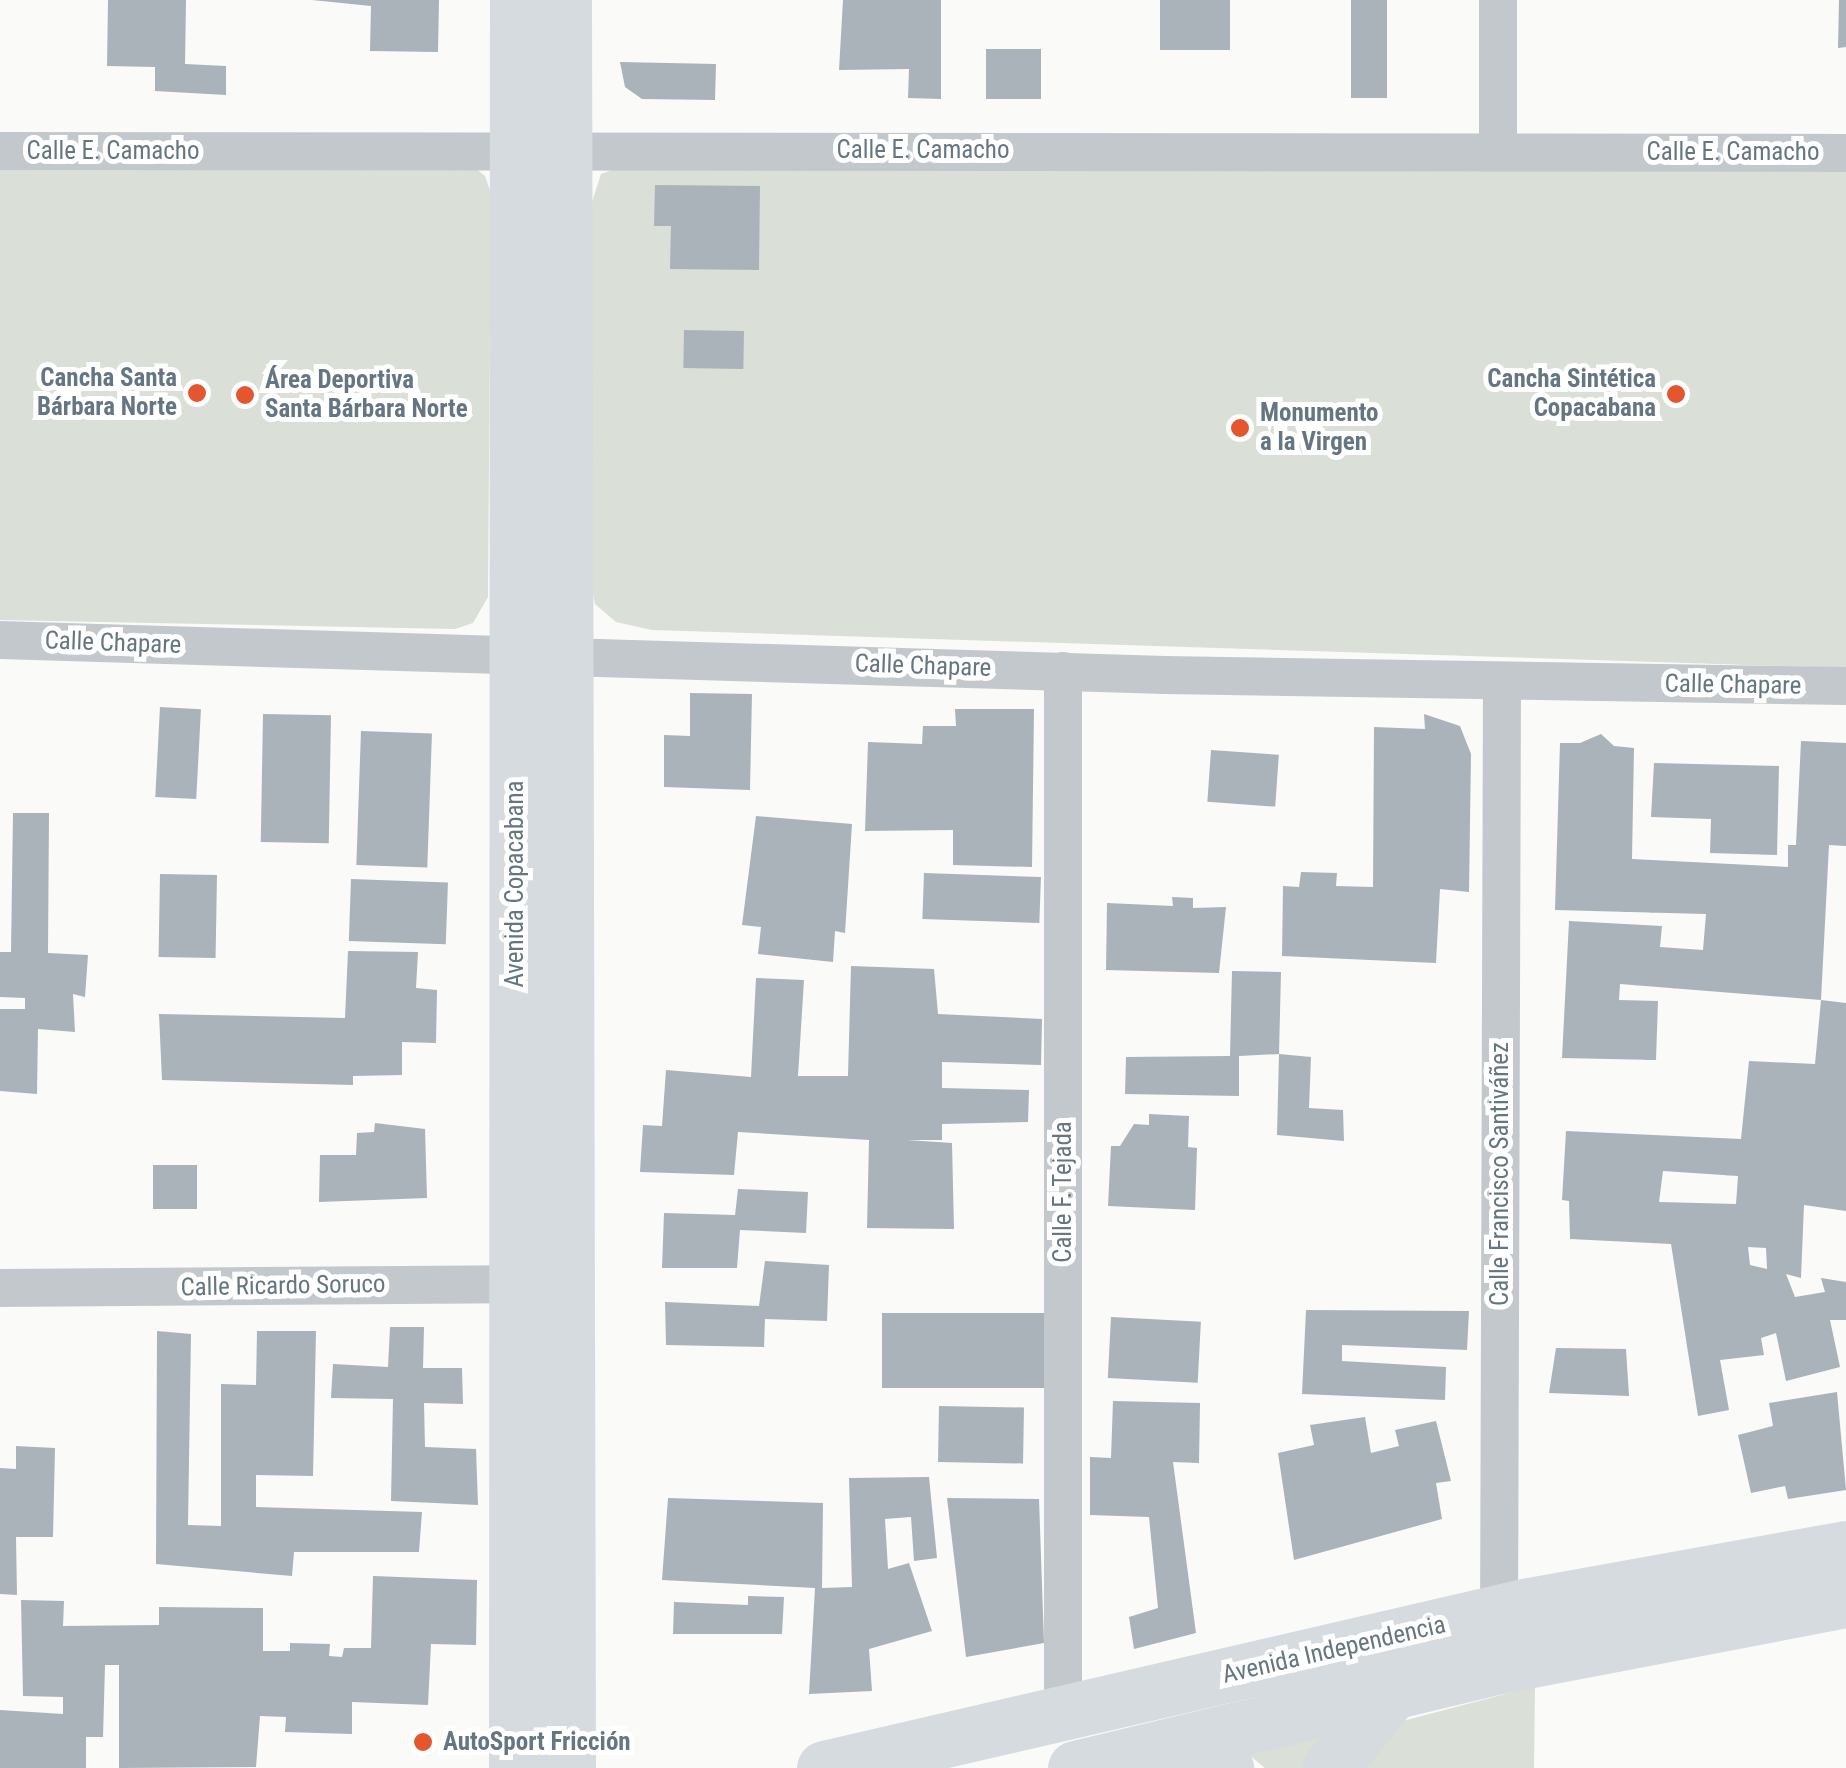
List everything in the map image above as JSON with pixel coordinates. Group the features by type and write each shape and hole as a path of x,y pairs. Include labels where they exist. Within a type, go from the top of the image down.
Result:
{"main road":[{"name":"Avenida Copacabana","path":"517,0 541,150"},
{"name":"Avenida Copacabana","path":"516,1768 540,1284 541,150 564,0"},
{"name":"Avenida Copacabana","path":"540,1284 568,1768"},
{"name":"Avenida Independencia","path":"824,1768 1498,1612 1846,1548"},
{"path":"1075,1768 1204,1756 1392,1692 1500,1666 1846,1600"},
{"path":"1330,1768 1392,1692"}],"street":[{"path":"1498,0 1498,151"},
{"name":"Calle E. Camacho","path":"0,151 1846,153"},
{"name":"Calle Chapare","path":"0,640 1502,682 1846,686"},
{"name":"Calle F. Tejada","path":"1063,671 1063,1714"},
{"name":"Calle Francisco Santiváñez","path":"1500,1666 1502,682"},
{"name":"Calle Ricardo Soruco","path":"0,1288 540,1284"}],"shaded area":[{"name":"Área Deportiva Santa Bárbara Norte","path":"0,164 474,167 485,176 491,193 488,597 473,623 455,629 0,620"},
{"path":"628,164 1846,168 1846,668 652,630 616,622 595,604 592,588 592,202 601,174"},
{"path":"1535,1686 1534,1768 1350,1768 1399,1722"},
{"path":"1334,1729 1306,1768 1265,1768 1242,1749"}],"building":[{"path":"108,0 186,0 185,64 226,66 226,95 155,91 155,67 107,66"},
{"path":"312,0 439,0 438,52 370,51 371,6"},
{"path":"843,0 941,0 941,99 908,98 909,69 839,70"},
{"path":"1160,0 1230,0 1230,50 1160,50"},
{"path":"1351,0 1387,0 1387,98 1351,98"},
{"path":"1839,0 1846,0 1846,47 1838,48"},
{"path":"986,49 1041,49 1041,99 986,99"},
{"path":"620,62 716,64 715,100 642,99 625,87"},
{"path":"655,185 760,186 759,270 670,269 671,226 654,226"},
{"path":"684,330 744,331 743,369 683,368"},
{"path":"690,693 752,694 750,790 664,787 664,735 690,736"},
{"path":"160,707 201,709 196,799 155,797"},
{"path":"955,709 1034,709 1032,867 953,865 953,830 865,831 868,742 922,744 923,726 956,726"},
{"path":"263,714 331,715 329,843 261,842"},
{"path":"1424,714 1460,726 1471,754 1469,892 1440,889 1436,963 1282,956 1283,886 1299,887 1301,872 1337,873 1336,886 1373,887 1374,727 1425,729"},
{"path":"361,731 432,733 427,867 356,865"},
{"path":"1601,734 1614,746 1634,748 1632,859 1788,867 1788,845 1796,845 1801,741 1846,743 1846,846 1829,845 1821,1000 1620,984 1619,1000 1658,1001 1656,1060 1562,1058 1569,921 1662,926 1660,947 1703,950 1706,914 1555,910 1560,743 1580,743"},
{"path":"1211,750 1279,755 1275,807 1207,802"},
{"path":"1654,763 1779,766 1777,855 1710,853 1711,819 1651,817"},
{"path":"13,813 49,813 48,953 88,955 85,997 73,994 75,1032 38,1029 37,1094 0,1091 0,1009 25,1009 25,998 0,997 0,952 11,952"},
{"path":"756,816 852,824 845,933 835,931 833,962 758,954 761,927 742,925"},
{"path":"924,873 1041,877 1039,923 922,919"},
{"path":"160,874 217,875 216,958 159,957"},
{"path":"351,879 448,882 446,944 349,941"},
{"path":"1172,897 1193,898 1193,908 1226,907 1219,973 1106,970 1107,903 1173,906"},
{"path":"348,951 418,952 416,988 437,990 436,1043 402,1042 402,1075 353,1076 353,1085 162,1080 159,1014 345,1018"},
{"path":"851,966 934,969 938,1014 1042,1019 1041,1065 942,1062 942,1088 1029,1090 1028,1122 942,1124 942,1140 907,1140 952,1143 954,1229 867,1228 869,1140 738,1132 734,1175 640,1172 643,1125 662,1126 666,1070 751,1077 756,978 804,980 798,1076 848,1076"},
{"path":"1232,971 1281,972 1279,1054 1239,1056 1239,1096 1125,1094 1126,1057 1230,1056"},
{"path":"1821,1000 1846,1003 1846,1211 1804,1205 1801,1278 1786,1274 1795,1297 1825,1292 1821,1278 1846,1282 1846,1320 1830,1320 1840,1367 1786,1381 1776,1333 1761,1338 1764,1355 1720,1360 1729,1410 1698,1416 1671,1244 1570,1239 1569,1201 1562,1200 1566,1131 1741,1139 1749,1061 1815,1064","holes":["1663,1171 1738,1176 1736,1204 1659,1202","1748,1247 1766,1248 1767,1269 1750,1265"]},
{"path":"1279,1054 1311,1057 1309,1108 1343,1110 1344,1141 1277,1135"},
{"path":"1149,1114 1189,1116 1188,1147 1197,1148 1195,1210 1108,1206 1111,1146 1120,1146 1134,1124 1149,1125"},
{"path":"375,1123 425,1129 427,1198 319,1202 320,1155 356,1155 357,1133 374,1132"},
{"path":"153,1165 197,1165 197,1209 153,1209"},
{"path":"738,1189 808,1192 806,1233 740,1230 737,1268 662,1268 664,1213 735,1215"},
{"path":"765,1261 829,1265 827,1321 765,1319 764,1347 666,1345 665,1302 759,1306"},
{"path":"1306,1310 1469,1311 1467,1350 1342,1345 1342,1361 1446,1367 1445,1400 1302,1394"},
{"path":"882,1313 1046,1313 1046,1388 882,1388"},
{"path":"1111,1317 1201,1322 1198,1383 1108,1378"},
{"path":"390,1327 424,1327 423,1368 462,1368 463,1404 424,1403 425,1447 476,1449 478,1505 391,1501 393,1399 331,1398 333,1364 388,1367"},
{"path":"157,1331 191,1334 188,1525 221,1526 221,1384 256,1385 257,1331 316,1331 313,1476 256,1475 256,1507 422,1512 419,1552 294,1552 292,1576 156,1564"},
{"path":"1556,1348 1626,1349 1629,1396 1549,1393"},
{"path":"1837,1392 1846,1490 1788,1499 1785,1486 1751,1493 1738,1435 1773,1426 1769,1403"},
{"path":"1113,1401 1200,1403 1199,1463 1173,1462 1196,1633 1134,1649 1129,1617 1158,1608 1149,1517 1090,1515 1090,1457 1111,1458"},
{"path":"939,1406 1024,1407 1023,1463 938,1462"},
{"path":"1365,1417 1371,1453 1399,1446 1395,1430 1436,1421 1451,1481 1436,1483 1442,1519 1294,1560 1278,1453 1314,1445 1310,1425"},
{"path":"16,1446 55,1448 53,1537 16,1537 17,1595 0,1594 0,1468 16,1469"},
{"path":"929,1477 937,1558 914,1561 911,1517 885,1519 888,1569 909,1563 932,1631 869,1649 872,1691 809,1694 815,1588 662,1580 668,1498 823,1503 822,1588 852,1587 849,1478"},
{"path":"947,1498 1039,1499 1044,1643 966,1657"},
{"path":"373,1576 477,1580 476,1645 431,1644 428,1705 352,1702 352,1734 285,1732 286,1717 260,1716 256,1767 119,1768 119,1665 105,1665 103,1737 86,1737 86,1768 0,1768 0,1710 63,1714 63,1697 23,1696 21,1600 64,1601 63,1626 159,1625 159,1607 263,1608 263,1651 290,1651 290,1643 330,1644 329,1656 342,1657 344,1648 371,1648"},
{"path":"748,1596 784,1597 782,1634 673,1634 674,1602 748,1605"}],"place":[{"name":"Cancha Santa Bárbara Norte","path":"197,393"},
{"name":"Cancha Sintética Copacabana","path":"1676,394"},
{"name":"Área Deportiva Santa Bárbara Norte","path":"245,395"},
{"name":"Monumento a la Virgen","path":"1240,428"},
{"name":"AutoSport Fricción","path":"423,1742"}]}
